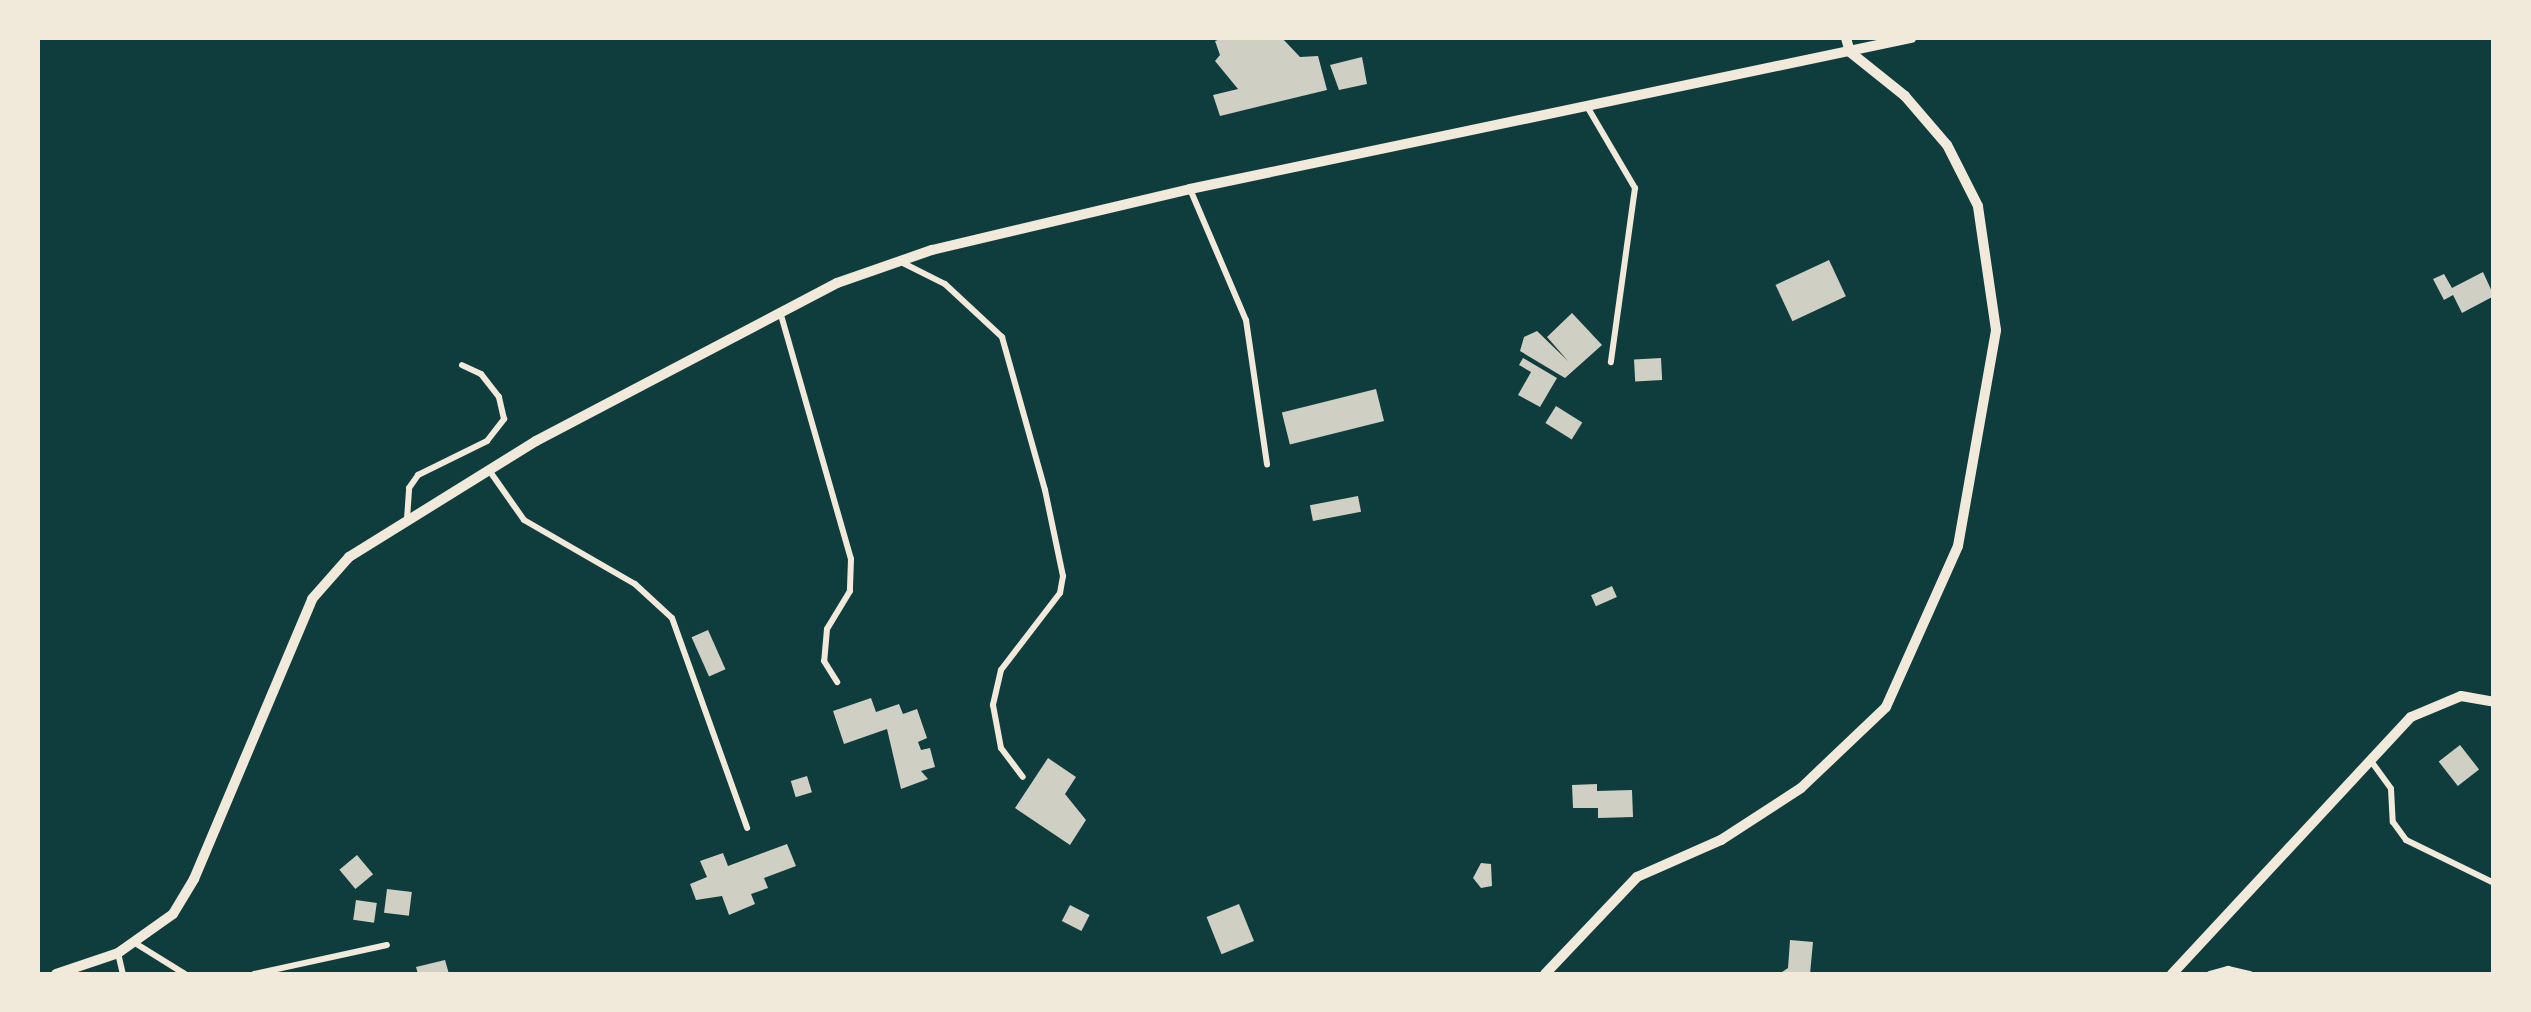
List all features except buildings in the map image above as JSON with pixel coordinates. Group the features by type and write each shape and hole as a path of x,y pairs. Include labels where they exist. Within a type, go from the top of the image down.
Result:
{"street":[{"path":"1545,974 1637,877 1722,840 1801,788 1886,707 1958,546 1996,330 1978,206 1947,145 1906,96 1850,52 1846,38"},
{"path":"56,974 118,953 172,914 194,879 312,599 349,557 407,519 491,473 536,441 837,283 899,261 1190,189 1910,38"},
{"path":"2172,974 2411,717 2460,696 2494,702"}],"lane":[{"path":"1588,108 1635,188 1611,362"},
{"path":"1190,189 1246,320 1267,464"},
{"path":"899,261 945,284 1002,337 1045,490 1063,576 1060,593 1002,670 993,705 1002,748 1023,777"},
{"path":"781,315 850,559 850,591 827,630 824,661 837,682"},
{"path":"407,519 409,488 418,474 487,441 504,418 499,397 481,374 462,365"},
{"path":"491,473 524,520 635,584 672,618 748,828"},
{"path":"2371,761 2391,789 2393,822 2406,840 2494,882"},
{"path":"136,943 185,974"},
{"path":"254,974 387,945"},
{"path":"118,953 123,974"},
{"path":"2210,974 2228,968 2250,974"}]}
